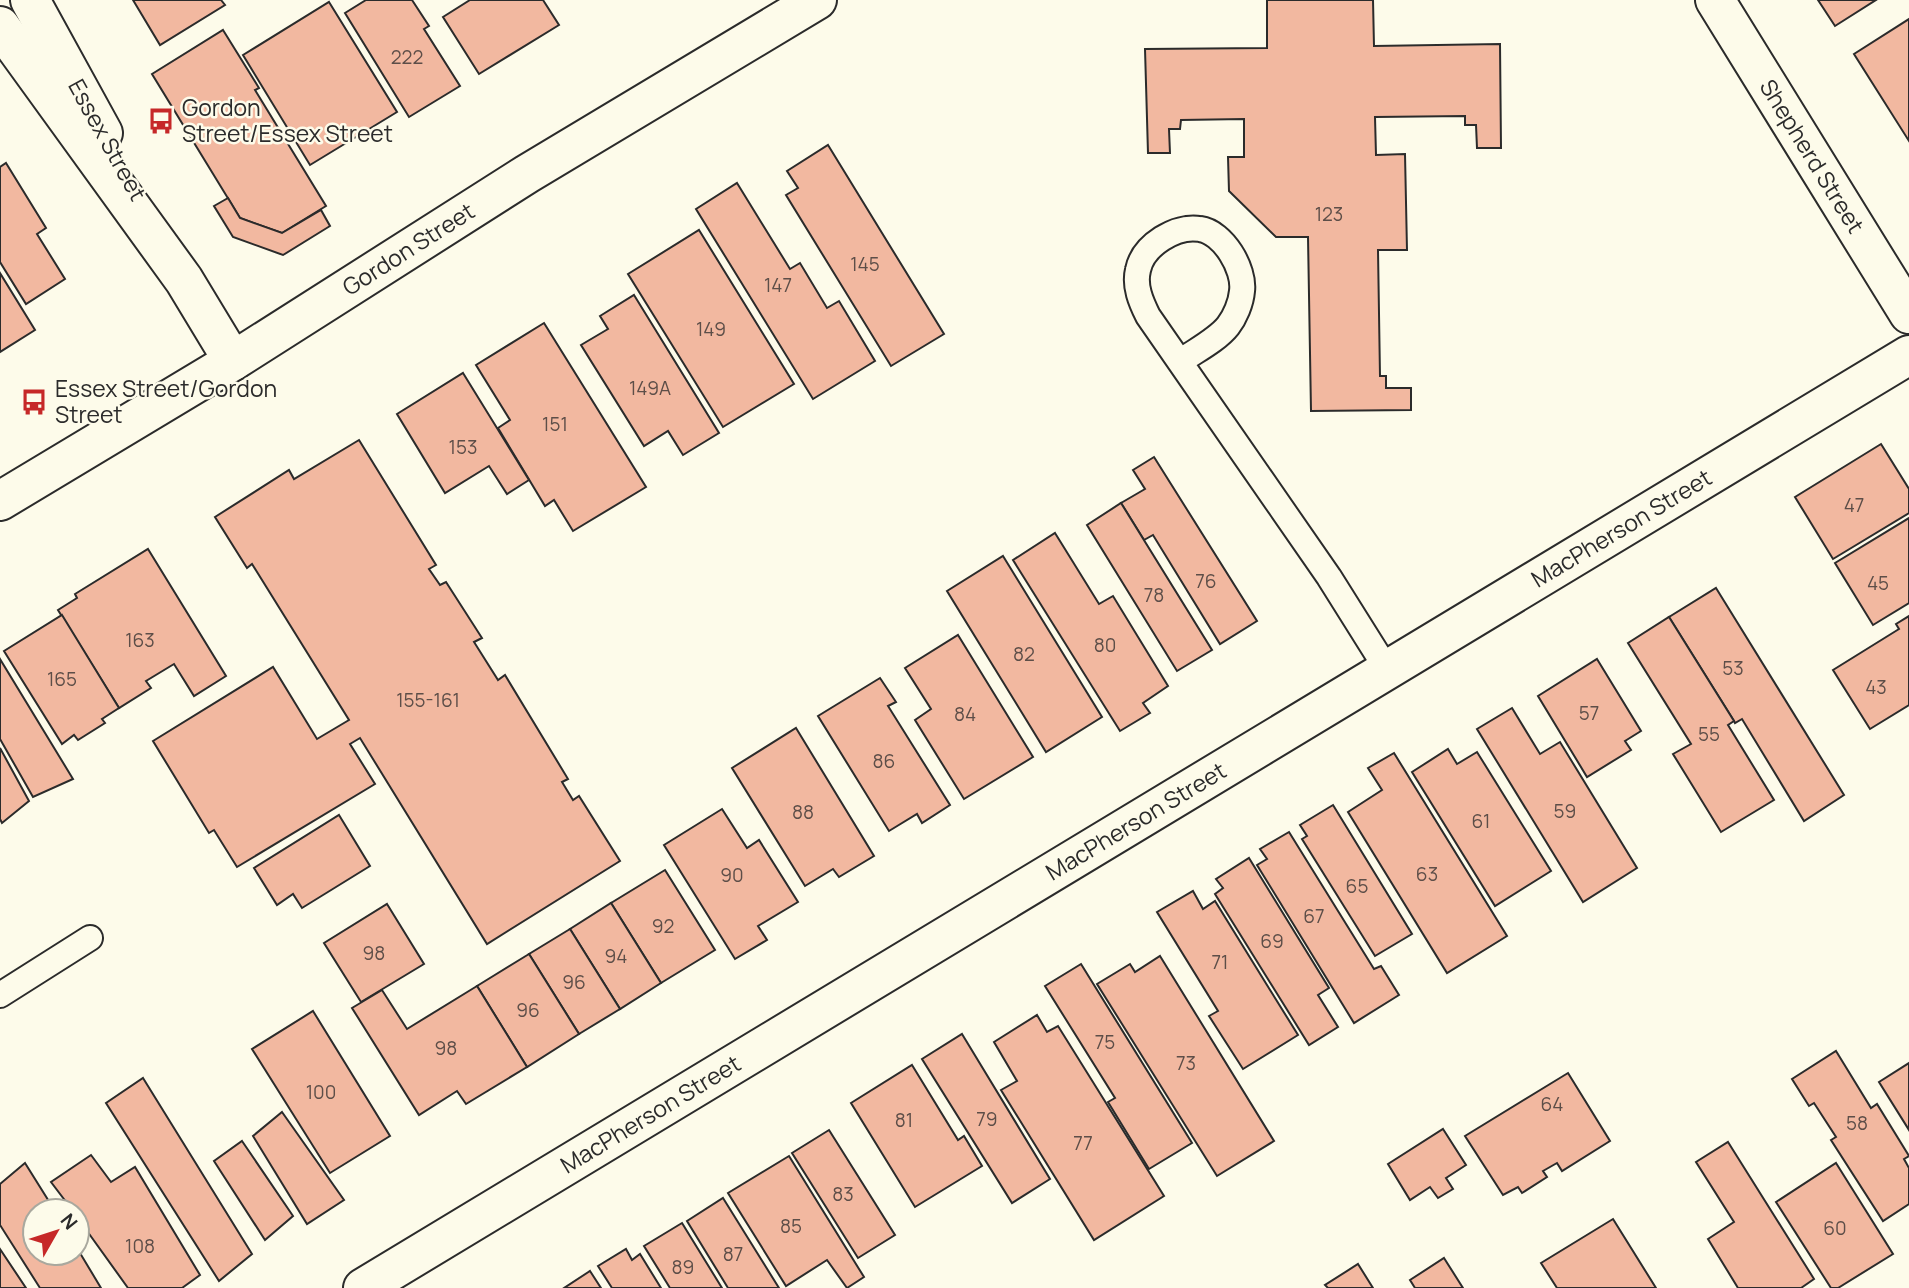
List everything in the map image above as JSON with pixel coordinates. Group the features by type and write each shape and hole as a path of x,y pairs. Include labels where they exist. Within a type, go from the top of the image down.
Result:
{"street":[{"name":"Essex Street","path":"30,0 184,280 233,361"},
{"name":"Gordon Street","path":"0,502 233,361 527,174 817,0"},
{"name":"Shepherd Street","path":"1715,0 1909,314"},
{"name":"Essex Street","path":"0,26 184,280"},
{"name":"MacPherson Street","path":"363,1288 1909,355"}],"lane":[{"path":"1181,362 1227,328 1237,310 1243,290 1239,270 1232,255 1218,239 1203,229 1186,228 1162,238 1146,253 1138,270 1138,294 1148,316 1329,577 1388,671"},
{"path":"0,995 90,938"}],"building":[{"path":"133,0 221,0 225,5 160,45"},
{"path":"366,0 412,0 429,26 424,29 460,86 409,117 345,13"},
{"path":"470,0 543,0 559,25 479,74 443,17"},
{"path":"1267,0 1373,0 1374,46 1500,44 1501,148 1477,148 1476,125 1465,125 1465,116 1375,117 1376,155 1405,154 1407,250 1378,250 1380,376 1386,376 1386,388 1411,388 1411,410 1311,411 1308,237 1276,237 1229,191 1228,157 1244,157 1244,119 1181,120 1180,129 1169,129 1170,153 1148,153 1145,49 1267,48"},
{"path":"1818,0 1876,0 1835,26"},
{"path":"329,2 397,112 310,165 243,55"},
{"path":"1909,19 1909,141 1854,54"},
{"path":"223,30 259,88 255,90 326,206 282,233 240,218 152,74"},
{"path":"828,145 944,334 891,366 786,195 798,188 787,171"},
{"path":"6,163 46,228 37,234 65,279 26,304 0,262 0,167"},
{"path":"737,183 790,269 800,263 827,308 839,301 875,361 813,399 696,209"},
{"path":"228,198 240,218 282,233 321,210 330,226 283,255 233,237 214,206"},
{"path":"699,230 794,384 723,427 628,274"},
{"path":"0,273 35,330 0,352"},
{"path":"634,295 719,433 683,455 668,431 644,446 581,345 608,329 600,316"},
{"path":"544,323 646,487 573,531 554,500 545,506 498,428 510,420 476,365"},
{"path":"463,373 529,480 507,494 489,466 445,493 397,414"},
{"path":"359,440 436,565 429,569 440,585 446,582 482,638 474,642 498,680 505,675 568,779 562,782 573,800 579,796 620,861 487,944 360,738 350,744 375,784 237,867 214,830 209,833 153,741 273,667 317,739 349,720 252,564 247,568 215,517 289,470 294,479"},
{"path":"1881,444 1909,489 1909,513 1833,559 1795,497"},
{"path":"1154,457 1257,621 1220,644 1153,535 1144,540 1121,503 1145,489 1133,470"},
{"path":"1121,503 1212,650 1177,671 1087,525"},
{"path":"1909,518 1909,603 1873,625 1835,563"},
{"path":"1055,533 1099,604 1113,596 1168,686 1143,703 1150,713 1120,731 1013,560"},
{"path":"148,549 226,676 194,696 174,664 146,681 151,688 119,708 58,610 77,598 75,594"},
{"path":"1003,556 1102,717 1046,752 947,591"},
{"path":"1716,588 1844,795 1804,821 1742,719 1735,723 1669,617"},
{"path":"62,615 119,708 102,719 105,723 78,740 74,735 62,744 4,651"},
{"path":"1909,616 1909,705 1870,729 1833,670 1899,629 1896,624"},
{"path":"1669,617 1734,721 1728,725 1774,800 1721,832 1673,754 1691,744 1628,643"},
{"path":"958,635 1033,757 964,799 915,720 931,709 905,668"},
{"path":"0,659 73,779 33,797 0,739"},
{"path":"1597,659 1641,731 1625,741 1631,750 1587,777 1538,696"},
{"path":"880,678 896,702 888,706 950,805 922,823 917,814 889,831 818,716"},
{"path":"1512,708 1540,754 1560,742 1637,868 1583,902 1477,729"},
{"path":"796,728 874,856 839,877 833,869 805,886 732,768"},
{"path":"0,748 29,801 2,823 0,819"},
{"path":"1448,749 1457,764 1477,752 1551,871 1495,906 1412,772"},
{"path":"1394,753 1507,936 1447,973 1348,812 1382,790 1368,768"},
{"path":"1333,805 1412,934 1375,956 1302,839 1307,836 1300,825"},
{"path":"722,809 747,848 759,840 798,902 758,926 767,940 735,959 664,845"},
{"path":"339,815 370,866 302,908 293,894 277,905 254,868"},
{"path":"1289,832 1374,969 1381,966 1399,995 1354,1023 1257,865 1267,859 1260,849"},
{"path":"1249,858 1329,988 1318,995 1338,1027 1309,1045 1215,894 1223,888 1216,879"},
{"path":"665,870 715,950 661,983 611,903"},
{"path":"1193,891 1203,909 1215,901 1298,1035 1243,1069 1209,1016 1218,1011 1157,912"},
{"path":"611,903 661,983 620,1009 570,929"},
{"path":"387,904 424,964 361,1002 324,943"},
{"path":"570,929 620,1009 579,1034 529,954"},
{"path":"529,954 579,1034 527,1067 477,986"},
{"path":"1160,956 1274,1141 1217,1176 1097,984 1130,964 1135,972"},
{"path":"1081,964 1192,1143 1149,1169 1108,1102 1115,1098 1045,986"},
{"path":"477,986 527,1067 466,1104 457,1091 419,1115 352,1008 382,990 407,1029"},
{"path":"313,1011 390,1136 330,1173 252,1049"},
{"path":"1037,1015 1047,1032 1058,1026 1164,1196 1094,1240 1001,1090 1017,1081 994,1042"},
{"path":"962,1034 1050,1179 1012,1203 922,1059"},
{"path":"1836,1051 1871,1108 1877,1104 1909,1156 1904,1159 1909,1168 1909,1204 1883,1221 1831,1140 1836,1137 1814,1103 1809,1106 1792,1079"},
{"path":"1909,1063 1909,1130 1879,1082"},
{"path":"912,1065 958,1140 964,1136 982,1166 915,1207 851,1103"},
{"path":"1568,1073 1610,1141 1562,1171 1557,1163 1543,1171 1547,1177 1522,1193 1518,1187 1503,1195 1465,1136"},
{"path":"143,1078 252,1254 219,1281 106,1103"},
{"path":"282,1112 344,1200 307,1224 253,1136"},
{"path":"1443,1129 1466,1165 1446,1178 1453,1189 1438,1198 1430,1187 1410,1200 1388,1164"},
{"path":"829,1130 895,1235 858,1258 792,1153"},
{"path":"242,1141 293,1216 265,1240 214,1161"},
{"path":"1728,1142 1814,1279 1801,1288 1738,1288 1708,1239 1734,1222 1696,1162"},
{"path":"91,1155 111,1182 135,1167 200,1275 182,1288 128,1288 91,1236 91,1197 62,1197 51,1182"},
{"path":"789,1156 864,1277 847,1288 827,1260 786,1286 728,1193"},
{"path":"25,1163 46,1197 21,1197 21,1258 0,1225 0,1184"},
{"path":"1836,1163 1893,1254 1838,1288 1831,1288 1776,1202"},
{"path":"723,1198 779,1288 728,1288 687,1221"},
{"path":"1613,1219 1656,1288 1557,1288 1541,1263"},
{"path":"682,1223 722,1288 670,1288 644,1246"},
{"path":"0,1249 26,1288 0,1288"},
{"path":"626,1249 632,1260 640,1254 661,1288 612,1288 598,1266"},
{"path":"1444,1258 1463,1288 1415,1288 1410,1280"},
{"path":"1358,1264 1373,1288 1328,1288 1325,1285"},
{"path":"27,1267 88,1267 101,1288 40,1288"},
{"path":"590,1271 601,1288 564,1288"}],"place":[{"name":"Gordon Street/Essex Street","path":"161,121"},
{"name":"Essex Street/Gordon Street","path":"34,402"}]}
